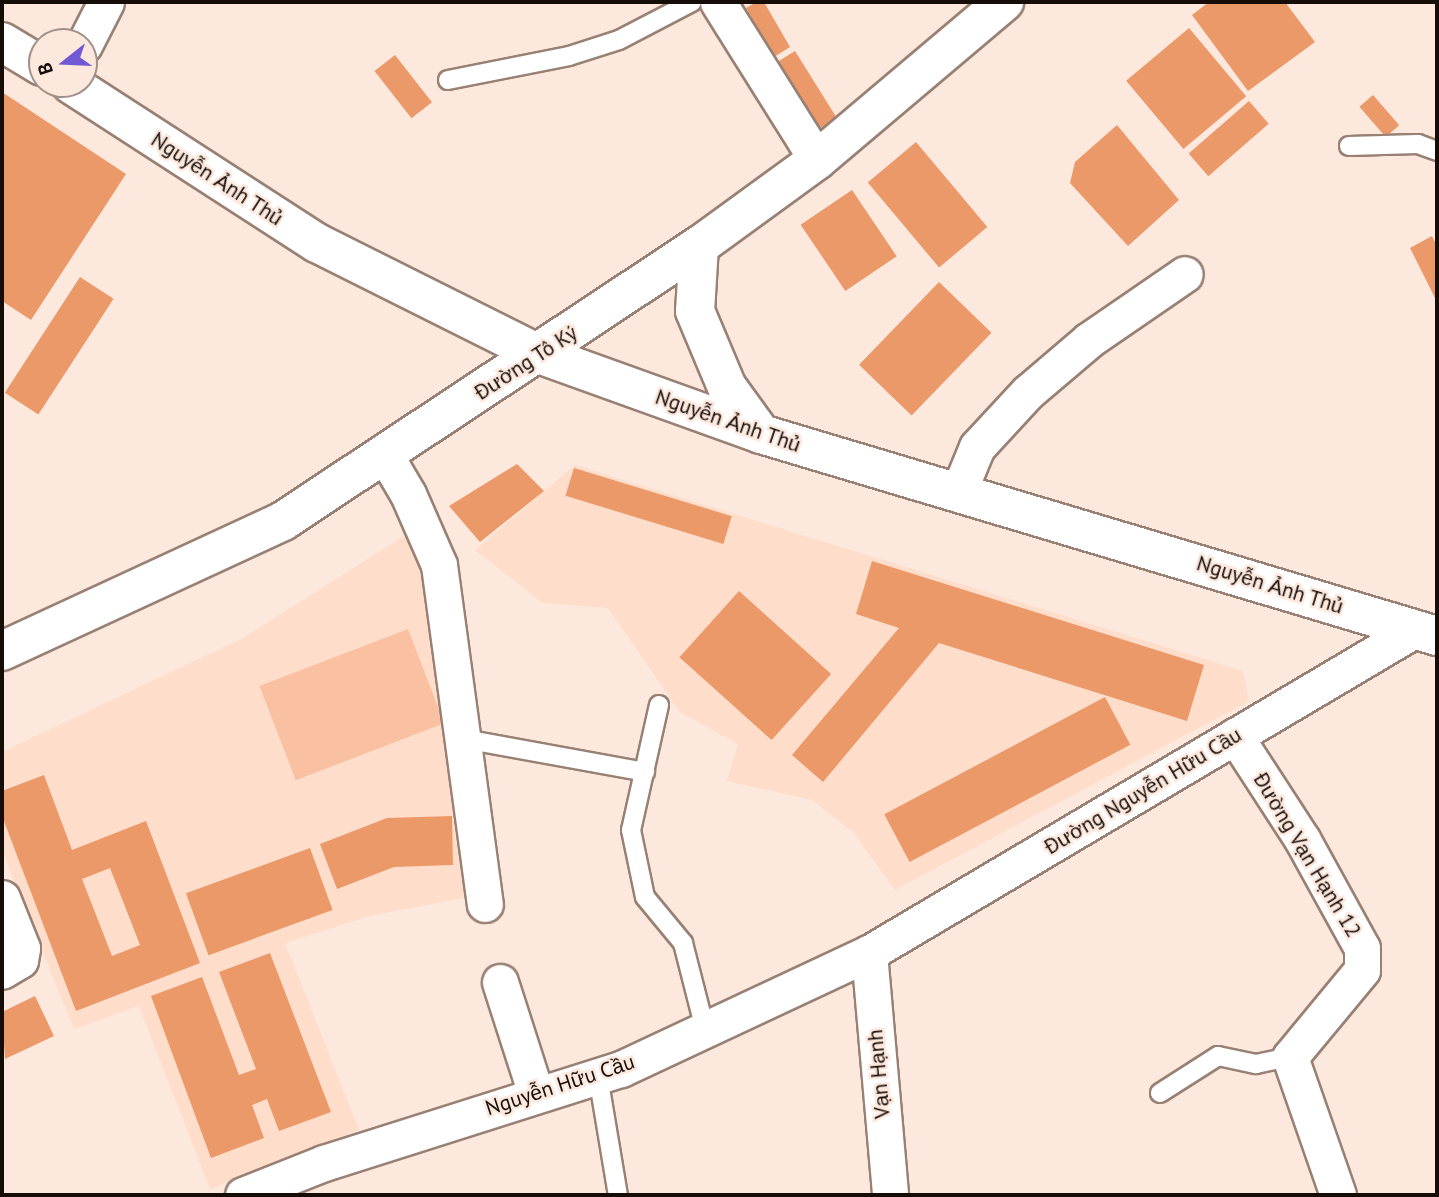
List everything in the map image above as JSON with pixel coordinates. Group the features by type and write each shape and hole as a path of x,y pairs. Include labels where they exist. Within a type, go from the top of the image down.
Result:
{"main road":[{"name":"Đường Tô Ký","path":"2,652 283,521 385,455 699,246 817,160 1004,2"},
{"path":"2,42 28,58"},
{"name":"Nguyễn Ảnh Thủ","path":"93,98 317,243 539,354 761,434 1427,632"},
{"path":"699,246 695,311 727,387 761,434"}],"street":[{"path":"93,28 106,2"},
{"path":"718,2 817,160"},
{"path":"958,492 977,447 1028,392 1089,340 1185,274"},
{"path":"385,455 439,565 485,904"},
{"name":"Đường Nguyễn Hữu Cầu","path":"869,953 1235,736 1427,632"},
{"name":"Đường Vạn Hạnh 12","path":"1235,736 1302,839 1362,948 1362,970 1290,1057"},
{"path":"2,898 22,948 20,960 2,971"},
{"name":"Nguyễn Hữu Cầu","path":"243,1195 324,1163 598,1076 869,953"},
{"name":"Vạn Hạnh","path":"869,953 890,1195"},
{"path":"500,982 536,1094"},
{"path":"1290,1057 1338,1195"}],"lane":[{"path":"448,80 569,56 619,40 692,2"},
{"path":"1349,146 1418,144 1437,151"},
{"path":"659,705 631,830 645,897 683,943 705,1029"},
{"path":"464,739 645,772"},
{"path":"1160,1093 1218,1056 1256,1064 1290,1057"},
{"path":"598,1076 618,1195"}],"shaded area":[{"path":"575,465 1243,671 1249,701 895,890 853,832 812,800 727,781 738,744 680,712 608,608 543,603 475,550"},
{"path":"404,536 424,564 469,897 370,916 285,943 359,1130 210,1189 139,1006 74,1029 2,851 2,752 243,638"},
{"path":"408,629 444,723 296,780 260,686"}],"building":[{"path":"756,2 764,2 790,47 774,57 746,8"},
{"path":"1209,2 1285,2 1315,42 1248,91 1192,15"},
{"path":"1189,28 1246,96 1183,149 1126,81"},
{"path":"795,51 837,118 820,129 778,62"},
{"path":"395,55 432,102 411,118 375,71"},
{"path":"2,92 126,174 31,320 2,301"},
{"path":"1373,95 1399,125 1386,137 1359,107"},
{"path":"1249,101 1269,124 1208,176 1189,153"},
{"path":"1117,125 1179,200 1128,246 1070,183 1075,162"},
{"path":"916,142 987,227 939,268 868,182"},
{"path":"852,190 897,256 845,291 801,225"},
{"path":"1432,236 1437,246 1437,302 1410,248"},
{"path":"80,277 114,299 38,415 5,393"},
{"path":"939,282 992,333 912,415 859,365"},
{"path":"517,464 544,491 480,542 449,506"},
{"path":"574,468 732,516 723,544 566,496"},
{"path":"872,561 1204,665 1187,721 939,643 823,782 792,755 899,628 856,614"},
{"path":"739,591 831,674 772,740 679,657"},
{"path":"1105,697 1130,745 910,862 884,814"},
{"path":"44,775 72,850 146,821 200,963 76,1011 2,816 2,791","holes":["110,868 140,945 112,956 82,879"]},
{"path":"452,816 453,865 394,867 337,889 320,844 387,818"},
{"path":"310,848 333,910 209,955 186,893"},
{"path":"270,953 331,1112 279,1131 267,1099 252,1105 264,1138 211,1158 151,996 202,977 239,1075 256,1069 219,972"},
{"path":"35,996 54,1036 5,1059 2,1012"}]}
